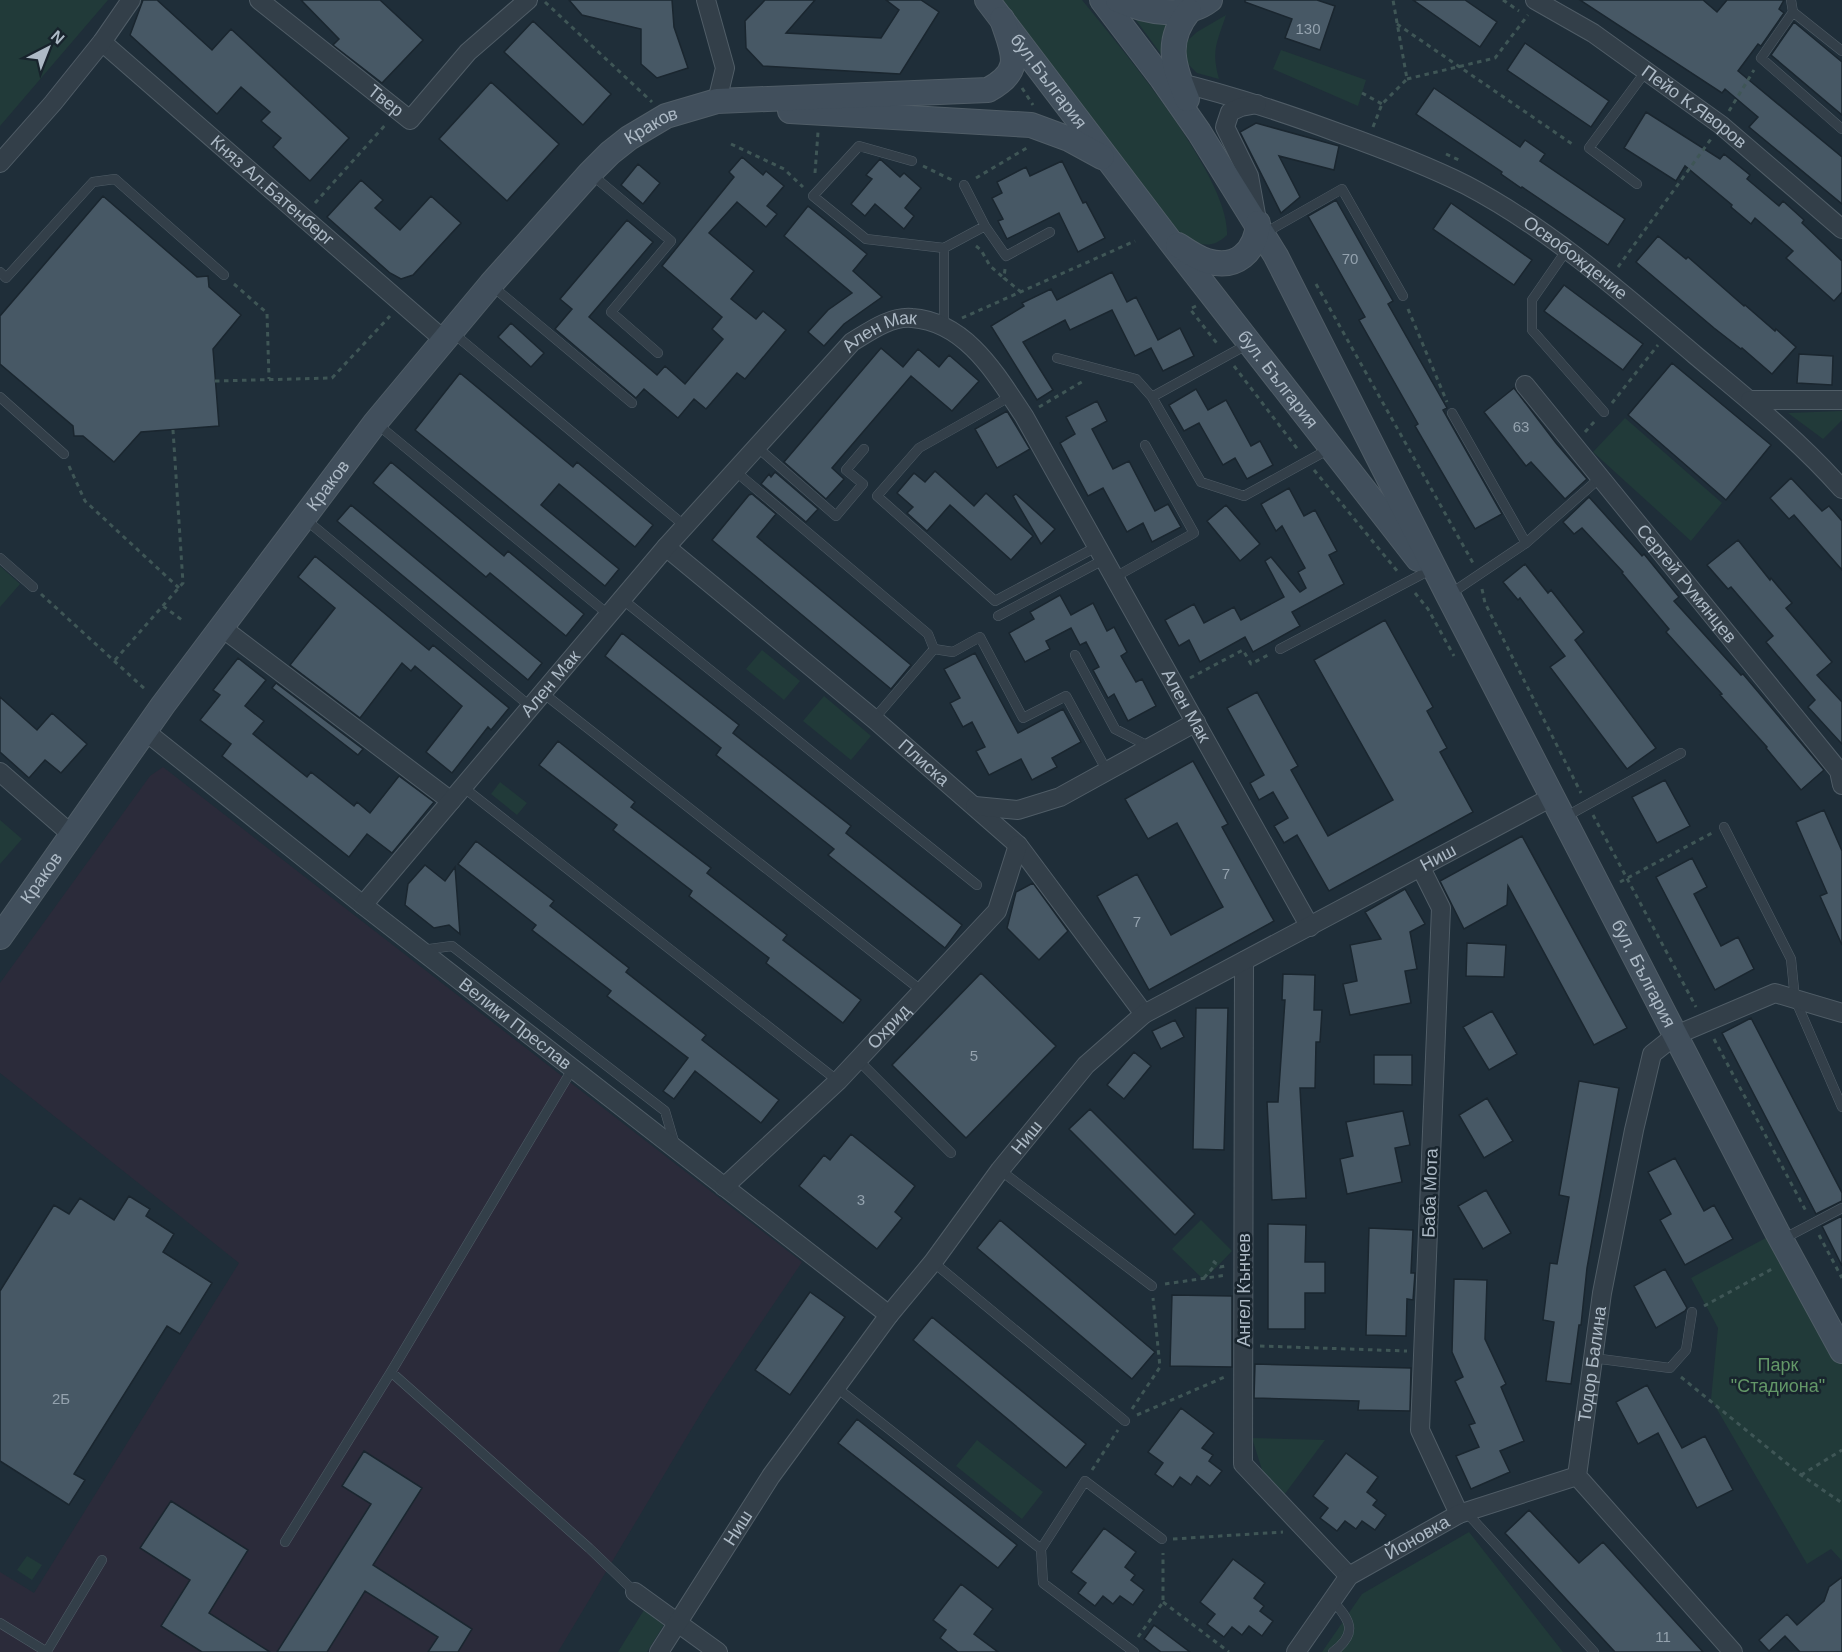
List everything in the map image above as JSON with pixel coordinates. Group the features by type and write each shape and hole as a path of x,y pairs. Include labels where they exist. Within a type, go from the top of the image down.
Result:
{"main road":[{"name":"бул.България","path":"987,0 1110,162"},
{"path":"1102,0 1171,81"},
{"path":"1118,0 1129,5 1172,12 1200,6"},
{"path":"1171,81 1174,66 1173,44 1179,24 1200,6"},
{"name":"Краков","path":"0,937 163,705 375,423 491,284 590,172 629,138 666,116 717,100 988,90 1005,80 1013,66 1013,57 1002,19"},
{"name":"бул. България","path":"1171,81 1199,132 1261,229 1601,892 1786,1249 1841,1349"},
{"name":"Краков","path":"717,100 760,108 819,114 1031,125 1069,139 1110,162"},
{"name":"бул. България","path":"1110,162 1448,595"},
{"path":"1170,241 1201,258 1222,264 1239,260 1251,249 1261,229"}],"street":[{"path":"0,163 53,103 102,42 131,0"},
{"name":"Твер","path":"259,0 411,120 468,52 528,0"},
{"path":"706,0 725,68 717,100"},
{"name":"Пейо К.Яворов","path":"1537,1 1593,33 1721,125 1842,229"},
{"name":"Княз Ал.Батенберг","path":"102,42 401,304 448,336"},
{"name":"Освобождение","path":"1171,81 1259,104 1390,151 1467,186 1519,218 1607,282 1750,400 1842,489"},
{"path":"1259,104 1241,107 1230,112 1225,127 1249,176 1261,229"},
{"name":"Ален Мак","path":"363,905 666,547 852,342 882,324 911,318 944,326 968,342 989,364 1011,396 1101,552 1310,927"},
{"name":"Сергей Румянцев","path":"1525,386 1841,776"},
{"path":"1750,400 1842,400"},
{"name":"Плиска","path":"666,547 874,719 1018,845 1144,1014"},
{"path":"221,627 457,794"},
{"path":"975,806 1017,810 1060,797 1196,722"},
{"name":"Велики Преслав","path":"145,731 420,950 888,1316"},
{"path":"0,772 71,834"},
{"name":"Ниш","path":"659,1652 771,1476 888,1316 933,1262 1000,1170 1086,1065 1144,1014 1422,868 1558,808"},
{"name":"Охрид","path":"724,1187 838,1081 997,911 1018,845"},
{"name":"Баба Мота","path":"1422,868 1442,908 1420,1430 1463,1513"},
{"name":"Ангел Кънчев","path":"1244,961 1243,1464 1349,1576"},
{"name":"Тодор Балина","path":"1577,1476 1602,1293 1652,1054 1676,1035 1774,993 1842,1012"},
{"path":"1577,1476 1733,1652"},
{"name":"Йоновка","path":"1296,1652 1349,1576 1463,1513 1577,1476"},
{"path":"635,1592 718,1652"}],"lane":[{"path":"1791,0 1793,12 1842,51"},
{"path":"1793,12 1761,58 1842,129"},
{"path":"1637,184 1589,148 1646,71"},
{"path":"912,161 859,146 813,196 866,239 944,248 984,226"},
{"path":"590,172 671,241 611,312 658,353"},
{"path":"0,272 6,278 93,182 115,179 224,275"},
{"path":"964,185 984,226 1006,256 1050,232"},
{"path":"1261,229 1342,189 1402,296"},
{"path":"944,248 944,326"},
{"path":"1566,251 1532,300 1532,330 1604,412"},
{"path":"491,284 632,403"},
{"path":"448,336 685,526"},
{"path":"1152,397 1250,343"},
{"path":"1057,358 1136,380 1152,397 1201,482 1244,496 1331,448"},
{"path":"1011,396 919,448 877,496 995,601 1101,552"},
{"path":"0,397 64,454"},
{"path":"1452,412 1526,543"},
{"path":"375,423 609,615"},
{"path":"1115,577 1194,533 1145,446"},
{"path":"757,447 836,516 863,484 846,470 864,450"},
{"path":"735,471 928,634 934,649"},
{"path":"1448,595 1526,543 1601,477"},
{"path":"303,517 537,700 922,991"},
{"path":"998,615 1101,552"},
{"path":"0,558 33,587"},
{"path":"1280,649 1428,570"},
{"path":"622,599 977,885"},
{"path":"934,649 953,652 980,637 1023,718 1066,696 1107,771"},
{"path":"874,719 934,649"},
{"path":"1075,655 1115,729 1150,747"},
{"path":"1558,808 1587,805 1681,753"},
{"path":"457,794 838,1081"},
{"path":"1724,827 1791,959 1795,999 1842,1107"},
{"path":"420,950 452,946 664,1111 675,1148"},
{"path":"858,1060 951,1152"},
{"path":"285,1542 391,1372 573,1068"},
{"path":"1000,1170 1152,1286"},
{"path":"1786,1249 1813,1223 1842,1208"},
{"path":"933,1262 1125,1421"},
{"path":"1593,1358 1670,1368 1686,1350 1692,1312"},
{"path":"391,1372 589,1548 635,1592"},
{"path":"837,1388 1041,1549"},
{"path":"1132,1650 1042,1583 1041,1549 1085,1481 1162,1539"},
{"path":"1463,1513 1594,1652"},
{"path":"0,1623 47,1652 102,1560"},
{"path":"1332,1600 1350,1624 1344,1642 1333,1652"}],"path":[{"path":"544,0 666,116"},
{"path":"1393,0 1407,78"},
{"path":"1373,127 1382,104 1407,78 1495,58 1537,1"},
{"path":"1397,24 1574,146 1589,148"},
{"path":"1607,282 1721,125 1761,58"},
{"path":"1018,84 1038,111"},
{"path":"1362,93 1382,104"},
{"path":"302,217 398,110"},
{"path":"813,196 819,114"},
{"path":"912,161 964,185 1052,133"},
{"path":"731,144 784,170 813,196"},
{"path":"964,237 981,250 990,266 1021,292"},
{"path":"944,326 1135,241"},
{"path":"1004,278 1006,256"},
{"path":"224,275 267,313 269,379"},
{"path":"1312,277 1479,574 1485,603 1587,805 1842,1278"},
{"path":"1402,296 1452,412"},
{"path":"215,381 332,378 401,304"},
{"path":"1190,309 1307,462 1428,609 1456,661"},
{"path":"1573,444 1604,412 1663,340"},
{"path":"1024,416 1101,370"},
{"path":"115,660 183,583 173,430"},
{"path":"64,454 85,501 179,588"},
{"path":"33,587 163,705"},
{"path":"163,606 182,620"},
{"path":"1205,670 1243,650 1251,664 1280,649"},
{"path":"1601,892 1724,827"},
{"path":"1692,1312 1786,1249"},
{"path":"1203,1278 1216,1264"},
{"path":"1085,1481 1160,1367 1152,1286 1244,1272"},
{"path":"1244,1346 1424,1352"},
{"path":"1125,1421 1243,1368"},
{"path":"1670,1368 1801,1475 1842,1503"},
{"path":"1801,1475 1842,1450"},
{"path":"1132,1650 1164,1602 1162,1539 1306,1531"},
{"path":"1164,1602 1229,1652"}],"shaded area":[{"path":"163,767 802,1262 710,1398 558,1652 0,1652 0,1572 34,1593 239,1263 0,1073 0,983 150,776"}],"green space":[{"path":"0,0 108,0 0,126"},
{"path":"1003,0 1082,0 1145,79 1192,147 1211,180 1223,210 1227,235 1209,245 1197,243 1178,234"},
{"path":"1226,15 1215,53 1219,79 1197,73 1184,60 1186,42 1197,32"},
{"path":"1133,16 1172,18 1161,40 1161,54"},
{"path":"1281,50 1366,80 1358,106 1273,69"},
{"path":"1842,411 1842,420 1823,439 1788,413"},
{"path":"1625,418 1722,503 1691,541 1593,452"},
{"path":"0,566 20,584 0,607"},
{"path":"762,650 800,681 784,700 746,669"},
{"path":"824,696 871,736 851,760 803,721"},
{"path":"500,782 527,803 517,815 491,794"},
{"path":"0,820 22,839 0,864"},
{"path":"1201,1220 1232,1251 1204,1280 1172,1249"},
{"name":"Парк \"Стадиона\"","path":"1777,1232 1842,1351 1842,1561 1831,1549 1807,1564 1711,1399 1718,1328 1691,1278"},
{"path":"1252,1438 1325,1440 1284,1495 1263,1473"},
{"path":"977,1440 1043,1492 1022,1519 956,1466"},
{"path":"1469,1532 1563,1652 1322,1652 1362,1594"},
{"path":"27,1556 42,1565 32,1580 17,1570"},
{"path":"644,1610 665,1623 647,1652 618,1652"}],"building":[{"path":"143,0 157,0 212,50 231,29 349,138 310,181 273,147 281,138 261,121 270,112 241,87 217,114 130,35"},
{"path":"301,0 380,0 423,40 382,83 333,45 339,39"},
{"path":"569,0 672,0 674,27 688,68 657,78 641,64 641,29 582,15"},
{"path":"765,0 815,0 786,33 881,38 899,10 886,0 921,0 939,12 900,74 763,66 746,48 745,21"},
{"path":"1245,0 1317,0 1335,6 1320,50 1285,38 1292,19 1245,2"},
{"path":"1413,0 1465,0 1497,22 1480,47"},
{"path":"1580,0 1703,0 1717,12 1727,0 1784,0 1779,9 1784,13 1761,46 1758,44 1738,71 1842,157 1842,204 1749,127 1758,117 1725,89 1722,93"},
{"path":"533,21 611,94 583,125 504,52"},
{"path":"1794,22 1842,62 1842,115 1771,55"},
{"path":"1525,43 1609,101 1591,127 1507,70"},
{"path":"491,82 559,144 507,201 439,139"},
{"path":"1434,88 1520,147 1525,140 1545,154 1540,161 1625,219 1608,245 1521,188 1501,174 1502,172 1416,114"},
{"path":"1646,112 1720,159 1724,154 1750,175 1747,179 1779,206 1783,201 1804,220 1802,223 1842,261 1842,292 1834,301 1786,258 1793,251 1755,218 1751,224 1685,166 1676,181 1624,148"},
{"path":"1256,123 1339,146 1334,170 1279,156 1300,197 1281,213 1240,132"},
{"path":"742,157 763,175 766,171 784,186 767,206 777,214 766,227 737,202 709,233 754,271 731,299 756,319 763,311 786,330 745,379 737,373 706,409 694,399 678,418 644,389 636,398 555,329 572,309 560,299 627,220 653,242 589,317 657,375 665,366 685,384 723,339 712,329 722,317 662,266 734,177 729,172"},
{"path":"880,159 900,177 904,173 921,188 905,208 914,216 904,229 875,204 865,216 851,204 872,179 866,175"},
{"path":"1062,161 1083,203 1086,202 1105,238 1078,252 1059,213 1007,239 998,221 1003,219 992,198 1002,193 997,182 1026,167 1030,176"},
{"path":"638,164 660,183 643,204 621,185"},
{"path":"361,180 383,200 375,208 400,230 431,196 461,223 413,275 401,279 390,273 327,217"},
{"path":"103,196 197,277 208,276 209,287 241,315 213,349 219,426 141,432 114,462 83,436 74,436 73,426 0,364 0,316"},
{"path":"1336,200 1393,301 1388,304 1447,408 1443,410 1502,514 1475,529 1415,426 1418,424 1359,320 1365,317 1308,216"},
{"path":"1451,203 1532,260 1514,285 1433,229"},
{"path":"808,206 867,254 853,271 882,297 844,324 824,346 808,332 828,310 852,293 784,236"},
{"path":"1658,236 1686,259 1688,257 1796,347 1772,374 1636,262"},
{"path":"1112,272 1127,302 1136,297 1158,340 1180,328 1194,356 1163,371 1151,348 1135,356 1112,310 1070,330 1065,320 1023,342 1053,390 1037,400 991,326 1024,306 1022,303 1051,289 1057,300"},
{"path":"1564,285 1643,344 1623,370 1544,311"},
{"path":"511,323 544,353 531,367 498,337"},
{"path":"881,348 903,367 918,349 939,367 949,355 979,381 952,411 911,376 832,468 844,479 826,499 784,462"},
{"path":"1799,354 1833,356 1832,385 1797,383"},
{"path":"1672,363 1771,445 1726,500 1628,415"},
{"path":"460,373 573,467 577,462 653,525 635,547 559,484 541,505 619,569 605,586 415,430"},
{"path":"1514,388 1587,479 1565,499 1531,462 1526,466 1484,412"},
{"path":"1196,389 1208,410 1226,400 1251,446 1260,441 1273,465 1247,479 1235,458 1223,465 1199,423 1184,431 1169,405"},
{"path":"1097,401 1107,421 1092,429 1113,469 1129,461 1155,511 1168,504 1181,527 1152,542 1143,523 1127,532 1103,488 1088,496 1060,443 1075,434 1066,417"},
{"path":"1007,411 1030,449 997,468 975,429"},
{"path":"391,462 504,556 508,551 584,614 566,636 490,573 486,577 373,483"},
{"path":"935,471 974,506 986,493 1033,536 1011,560 950,505 927,531 907,513 913,507 897,493 914,473 925,482"},
{"path":"775,472 818,509 806,522 761,484 769,474 771,477"},
{"path":"1791,478 1822,511 1829,506 1842,521 1842,570 1794,515 1789,519 1770,498"},
{"path":"1289,488 1304,516 1315,510 1337,551 1329,555 1344,584 1292,612 1300,626 1253,652 1245,637 1200,662 1189,640 1179,646 1165,620 1194,604 1204,623 1234,607 1241,620 1284,597 1265,561 1271,557 1300,592 1306,588 1298,572 1305,568 1282,526 1276,531 1261,504"},
{"path":"752,494 776,514 757,537 911,665 891,689 712,540"},
{"path":"1016,494 1055,529 1041,544 1013,496"},
{"path":"1589,497 1642,556 1644,554 1679,597 1674,601 1741,675 1743,674 1824,770 1801,790 1767,747 1720,695 1722,694 1666,632 1669,629 1623,572 1582,528 1574,534 1563,522"},
{"path":"351,505 542,663 528,680 337,521"},
{"path":"1226,505 1260,544 1240,561 1207,521"},
{"path":"1738,540 1792,603 1786,608 1832,662 1817,675 1842,702 1842,744 1808,707 1815,700 1766,642 1773,636 1731,587 1728,589 1707,565"},
{"path":"315,556 429,650 433,645 509,708 491,730 488,727 452,773 426,752 462,706 415,666 411,671 402,663 360,718 290,665 335,608 298,577"},
{"path":"1525,564 1548,593 1551,590 1584,632 1575,640 1656,748 1627,769 1550,667 1565,656 1520,598 1518,600 1503,582"},
{"path":"1060,595 1071,615 1093,603 1107,631 1114,627 1127,652 1121,656 1136,682 1142,679 1156,706 1128,721 1114,694 1108,698 1093,670 1099,667 1086,642 1080,645 1071,628 1046,641 1050,649 1025,662 1009,633 1034,619 1030,612"},
{"path":"1385,620 1433,707 1427,711 1447,748 1440,752 1473,812 1329,891 1297,835 1284,843 1274,826 1288,818 1273,792 1259,800 1250,783 1264,775 1227,708 1257,692 1298,766 1291,770 1328,836 1393,800 1314,660"},
{"path":"622,633 739,725 733,733 851,826 846,833 962,925 945,948 828,855 834,849 716,755 721,748 605,656"},
{"path":"975,653 1018,733 1063,709 1081,742 1052,758 1057,767 1032,780 1021,759 989,775 976,751 985,747 972,722 963,727 950,703 960,698 944,669"},
{"path":"238,658 266,680 245,706 264,721 253,734 307,777 311,772 354,806 357,802 370,813 399,776 434,802 392,853 367,834 349,857 222,756 231,744 200,720 220,695 213,690"},
{"path":"276,683 363,749 358,755 272,688"},
{"path":"0,697 37,730 52,713 87,744 61,773 45,760 29,778 0,752"},
{"path":"558,741 635,802 631,807 711,868 707,873 787,935 783,940 861,1000 843,1023 766,963 769,958 689,896 692,891 613,830 617,825 539,765"},
{"path":"1193,761 1228,824 1222,827 1274,921 1149,990 1097,896 1137,874 1171,935 1223,907 1177,823 1148,839 1125,799"},
{"path":"1665,780 1690,826 1657,843 1632,797"},
{"path":"1824,810 1842,851 1842,945 1820,896 1827,893 1796,822"},
{"path":"1522,836 1627,1028 1594,1045 1508,886 1507,905 1464,929 1440,881"},
{"path":"476,841 554,901 550,906 629,968 626,972 706,1035 702,1040 779,1100 761,1123 695,1071 674,1099 663,1091 688,1058 607,996 611,991 532,930 536,925 458,864"},
{"path":"1692,858 1707,887 1694,894 1721,946 1738,937 1754,969 1715,990 1656,877"},
{"path":"425,865 445,881 455,867 460,934 449,925 434,928 405,905 408,884"},
{"path":"1033,883 1068,931 1039,960 1007,928 1016,892"},
{"path":"1405,889 1425,924 1410,932 1417,969 1405,971 1411,1003 1350,1015 1343,984 1357,981 1350,945 1381,939 1365,912"},
{"path":"1467,943 1506,945 1504,977 1466,976"},
{"path":"981,973 1056,1046 966,1138 892,1065"},
{"path":"1283,974 1315,975 1314,1010 1322,1010 1320,1042 1316,1042 1315,1088 1300,1088 1306,1198 1272,1200 1267,1102 1278,1102 1285,1000 1282,1000"},
{"path":"1196,1008 1228,1008 1224,1150 1193,1149"},
{"path":"1492,1011 1517,1054 1489,1070 1463,1027"},
{"path":"1751,1018 1842,1193 1842,1201 1816,1214 1722,1033"},
{"path":"1175,1020 1184,1037 1161,1049 1152,1031"},
{"path":"1134,1052 1151,1066 1124,1099 1107,1085"},
{"path":"1374,1055 1412,1055 1412,1085 1374,1084"},
{"path":"1579,1081 1619,1088 1587,1268 1581,1325 1579,1325 1571,1384 1546,1381 1554,1322 1543,1320 1550,1263 1557,1264 1569,1197 1559,1195"},
{"path":"1487,1098 1513,1141 1484,1158 1459,1115"},
{"path":"1090,1109 1195,1214 1175,1235 1069,1129"},
{"path":"1403,1111 1410,1145 1395,1148 1402,1182 1347,1194 1340,1159 1353,1156 1346,1122"},
{"path":"851,1134 915,1186 895,1212 902,1218 877,1249 799,1186 824,1155 830,1160"},
{"path":"1675,1158 1704,1211 1714,1205 1733,1239 1685,1265 1660,1220 1671,1214 1648,1172"},
{"path":"1486,1190 1511,1233 1483,1249 1458,1206"},
{"path":"129,1196 150,1209 146,1216 174,1234 163,1252 212,1283 180,1334 167,1326 74,1474 85,1480 69,1505 0,1461 0,1291 54,1205 69,1214 80,1198 114,1220"},
{"path":"1842,1216 1842,1266 1822,1226"},
{"path":"1000,1220 1155,1352 1132,1379 977,1248"},
{"path":"1268,1224 1306,1225 1305,1262 1325,1262 1325,1293 1305,1293 1305,1329 1268,1329"},
{"path":"1369,1228 1413,1230 1411,1273 1415,1273 1413,1300 1407,1299 1406,1336 1366,1335"},
{"path":"1665,1269 1687,1308 1656,1328 1634,1286"},
{"path":"1454,1279 1487,1280 1485,1339 1506,1384 1501,1387 1524,1441 1500,1451 1510,1472 1471,1489 1456,1456 1479,1447 1469,1425 1475,1423 1455,1381 1463,1377 1452,1352"},
{"path":"810,1292 845,1317 790,1395 755,1370"},
{"path":"1172,1295 1232,1296 1232,1367 1170,1366"},
{"path":"932,1317 1086,1444 1066,1468 913,1340"},
{"path":"1255,1364 1411,1368 1410,1411 1358,1410 1359,1401 1254,1398"},
{"path":"1647,1385 1682,1448 1705,1436 1733,1490 1697,1508 1658,1433 1638,1444 1616,1402"},
{"path":"1181,1408 1214,1433 1202,1448 1213,1455 1209,1461 1222,1471 1210,1486 1197,1476 1191,1485 1180,1477 1173,1487 1155,1474 1163,1463 1148,1452"},
{"path":"857,1419 1017,1545 998,1568 838,1443"},
{"path":"364,1451 422,1488 373,1565 472,1629 458,1652 428,1652 438,1637 365,1591 327,1652 277,1652 371,1504 342,1486"},
{"path":"1346,1453 1378,1477 1367,1492 1377,1500 1373,1505 1386,1515 1375,1530 1362,1521 1356,1529 1345,1521 1337,1531 1320,1518 1328,1508 1313,1496"},
{"path":"171,1501 248,1550 209,1613 270,1652 202,1652 161,1626 190,1580 140,1548"},
{"path":"1529,1510 1579,1563 1603,1542 1703,1652 1615,1652 1505,1533"},
{"path":"1104,1528 1136,1552 1125,1567 1135,1575 1131,1580 1144,1590 1133,1605 1120,1596 1113,1604 1103,1596 1095,1606 1078,1593 1086,1583 1071,1572"},
{"path":"1233,1559 1265,1583 1254,1598 1264,1606 1260,1611 1273,1621 1262,1636 1249,1626 1242,1635 1232,1627 1224,1637 1207,1624 1215,1614 1200,1602"},
{"path":"1842,1577 1842,1652 1800,1652 1785,1636 1769,1651 1759,1640 1787,1614 1797,1625 1824,1601 1829,1587"},
{"path":"961,1584 993,1609 974,1634 998,1652 958,1652 940,1638 946,1630 933,1620"},
{"path":"1154,1625 1190,1652 1161,1652 1144,1639"}]}
